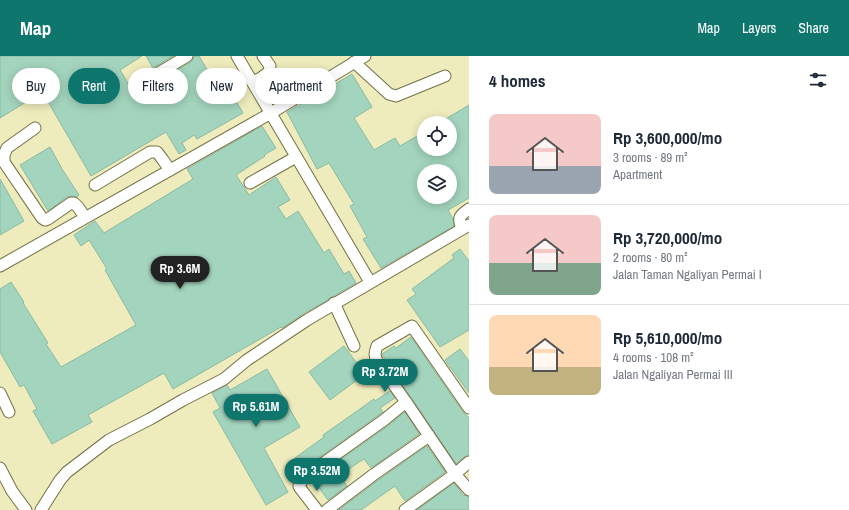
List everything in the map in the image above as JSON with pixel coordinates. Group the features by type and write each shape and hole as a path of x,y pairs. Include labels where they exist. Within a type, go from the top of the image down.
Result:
{"street":[{"path":"167,68 186,56"},
{"path":"236,56 253,82 370,282"},
{"path":"253,82 269,72 270,66 263,56"},
{"path":"0,266 270,113 365,56"},
{"path":"354,62 389,94 396,96 445,76"},
{"path":"35,128 7,148 4,154 4,162 42,218 45,220 48,219 74,203 85,218"},
{"path":"95,185 150,152 156,152 170,170"},
{"path":"250,182 296,157"},
{"path":"466,227 459,223 463,213 469,209"},
{"path":"41,510 60,480 67,472 110,440 224,379 247,360 334,303 466,227"},
{"path":"334,303 354,346"},
{"path":"469,408 412,326 377,346 375,352 377,361 455,474 469,490"},
{"path":"0,393 9,412"},
{"path":"317,510 299,486 304,477 384,420 406,402"},
{"path":"327,510 373,475 429,436"},
{"path":"406,509 455,474 469,462"},
{"path":"0,468 12,491 26,510"}],"building":[{"path":"0,56 142,56 120,70 128,83 128,104 188,104 188,68 181,68 191,62 194,56 199,56 206,68 196,68 196,104 238,104 243,113 197,139 194,135 182,143 186,150 179,154 166,132 91,176 49,104 60,104 60,68 12,68 12,104 23,104 0,118"},
{"path":"146,56 173,56 153,68"},
{"path":"352,74 372,107 354,118 374,150 395,138 400,146 417,136 417,156 457,156 457,116 451,116 469,105 469,198 448,210 453,219 454,226 381,268 363,239 367,237 350,206 354,204 329,163 317,169 287,112 301,104 336,104 336,83"},
{"path":"262,126 276,148 236,175 249,195 276,177 290,200 278,207 286,219 298,211 324,253 329,249 344,274 349,271 356,283 282,328 281,327 173,389 164,373 88,415 92,422 52,444 33,411 37,409 24,385 20,387 0,352 0,289 11,282 48,343 46,344 61,367 136,325 105,270 107,269 89,240 81,246 74,235 95,221 104,233 193,179 187,169"},
{"path":"50,147 79,195 77,197 67,197 48,211 20,165"},
{"path":"0,179 24,221 0,235"},
{"path":"460,249 469,261 469,330 440,347 407,300 416,294 412,289 454,258 452,255"},
{"path":"411,337 463,412 469,418 469,455 464,457 456,464 382,354 394,346 396,348"},
{"path":"344,346 365,374 330,400 309,372"},
{"path":"460,349 469,361 469,393 445,360"},
{"path":"267,369 300,427 264,448 288,492 266,505 213,412 220,408 212,393 227,385 230,390"},
{"path":"390,391 395,398 380,408 383,412 303,469 295,458 324,437 323,435 374,399 375,401"},
{"path":"405,412 419,434 371,468 364,459 356,464 340,476 347,486 328,500 313,479 388,426"},
{"path":"427,446 445,472 405,501 395,486 361,510 339,510 377,481"},
{"path":"454,483 464,496 469,497 469,510 417,510"}]}
